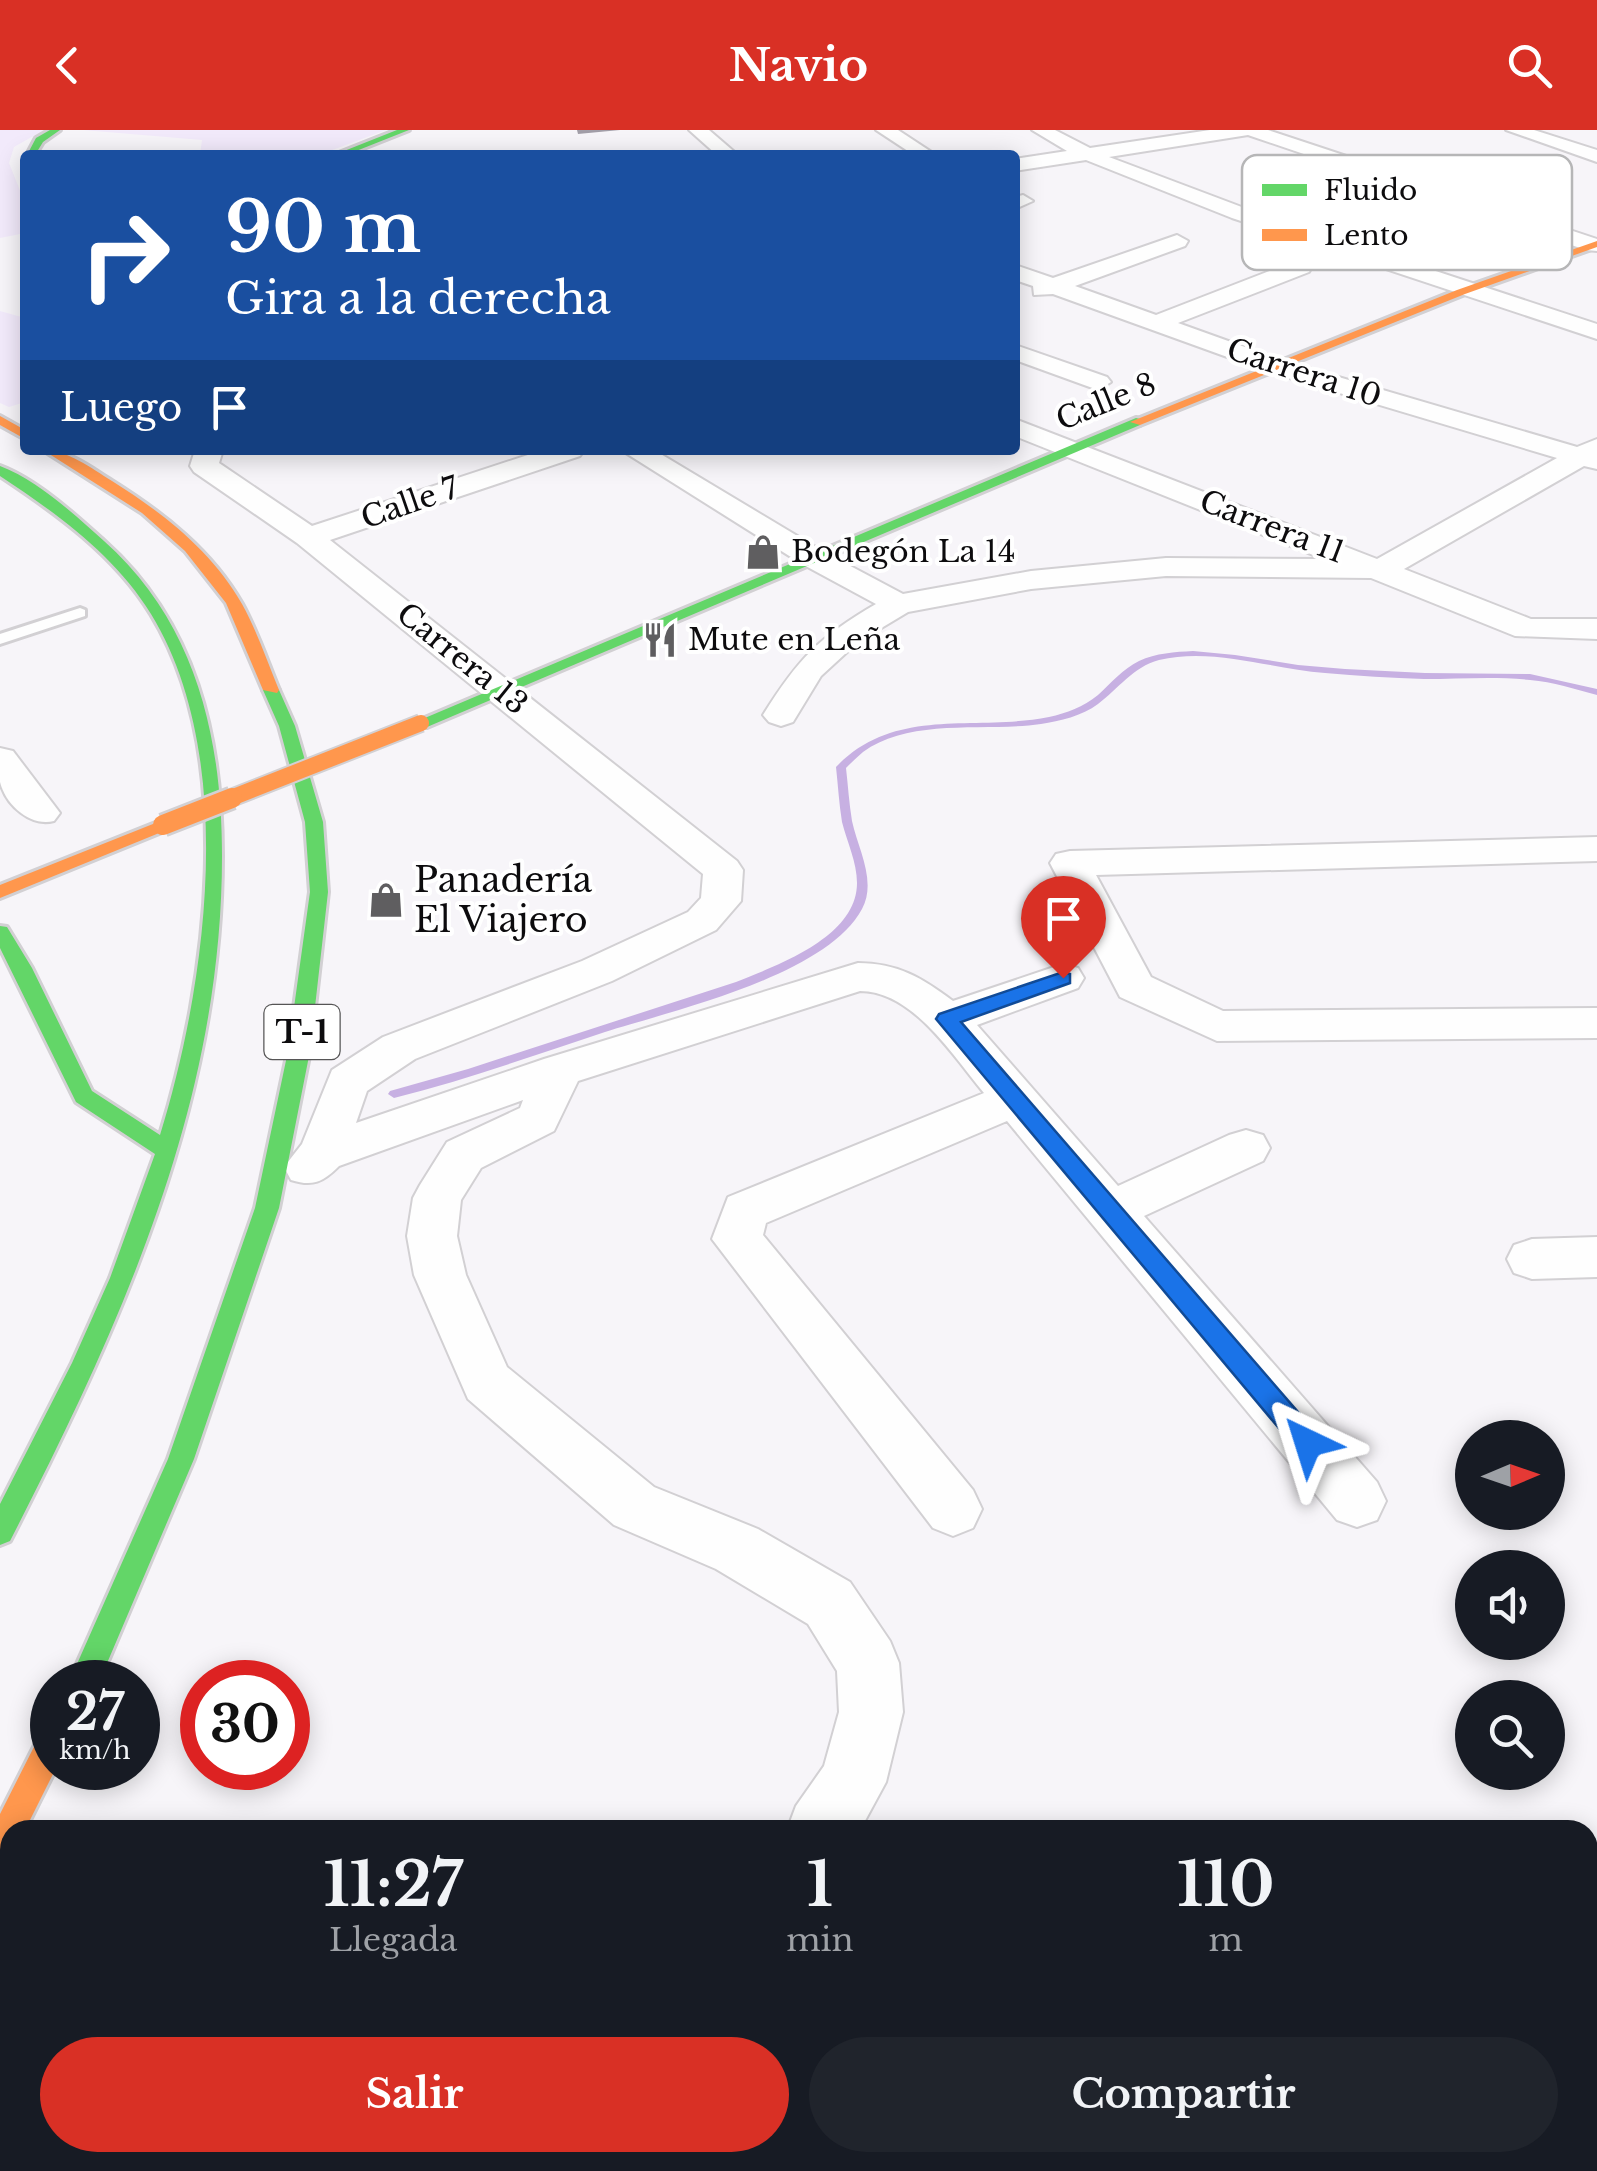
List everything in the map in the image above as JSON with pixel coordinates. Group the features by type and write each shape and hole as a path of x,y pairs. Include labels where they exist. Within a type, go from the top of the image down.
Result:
{"main road":[{"path":"34,150 39,140 56,130"},
{"path":"351,150 405,130"},
{"name":"Calle 8","path":"1572,253 1596,245"},
{"name":"Calle 8","path":"0,892 421,724 1068,449 1524,270"},
{"name":"T-1","path":"59,455 120,490 198,555 230,594 288,726 314,822 319,892 299,1052 267,1208 180,1459 93,1660"},
{"path":"0,470 48,500 110,554 143,591 172,636 202,709 218,838 213,929 193,1053 168,1151 110,1310 0,1532"},
{"path":"0,932 22,968 84,1096 168,1151"},
{"path":"14,1820 30,1788"}],"street":[{"path":"699,130 723,150"},
{"path":"884,130 918,150"},
{"path":"1041,130 1084,154 1242,215"},
{"path":"1020,164 1249,130 1324,155"},
{"path":"1514,130 1597,156"},
{"path":"1568,147 1597,142"},
{"path":"1572,237 1596,245"},
{"path":"1020,298 1177,242"},
{"path":"1156,324 1292,270"},
{"path":"1398,270 1597,332"},
{"name":"Carrera 10","path":"1020,274 1275,366 1591,455"},
{"path":"1020,354 1098,382"},
{"name":"Carrera 11","path":"1020,429 1527,629 1597,629"},
{"name":"Carrera 13","path":"207,455 204,466 308,538 723,870 721,901 702,922 597,972 398,1048 348,1082 322,1153"},
{"name":"Calle 7","path":"308,538 555,455"},
{"path":"643,455 813,558 900,604"},
{"path":"781,714 806,671 846,634 900,604 1031,580 1166,567 1382,569 1591,455"},
{"path":"0,759 40,813"},
{"path":"1597,849 1070,862 1135,987 1217,1026 1597,1023"},
{"path":"267,1208 322,1153 560,1070 858,977 880,976 901,984 947,1019 1358,1501"},
{"path":"947,1019 1063,978"},
{"path":"560,1070 538,1119 464,1156 437,1198 432,1236 440,1275 487,1383 502,1396 634,1506 737,1549 830,1603 868,1663 871,1712 853,1782 827,1820"},
{"path":"953,1509 737,1240 745,1211 1015,1100"},
{"path":"1109,1211 1246,1148"},
{"path":"1532,1259 1597,1257"}],"lane":[{"path":"0,639 80,613"}],"shaded area":[{"path":"0,130 44,130 14,147 9,163 20,190 20,234 0,238"},
{"path":"83,130 386,130 332,150 201,150 202,140"},
{"path":"0,311 20,317 20,404 9,407 0,403"}],"waterway":[{"path":"394,1094 700,999 779,969 813,951 840,931 861,898 862,875 847,820 841,767 860,749 883,737 908,730 1017,724 1061,717 1092,704 1143,662 1172,655 1214,655 1358,673 1530,677 1597,692"}],"traffic: fast":[{"path":"34,150 39,140 56,130"},
{"path":"351,150 405,130"},
{"path":"421,723 1136,422"},
{"path":"0,470 86,532 124,569 157,611 182,660 199,712 213,821 212,915 202,1008 182,1100 155,1190 122,1278 0,1532"},
{"path":"94,1660 181,1459 267,1208 299,1051 319,892 314,822 287,726 271,690"},
{"path":"0,932 22,968 84,1096 168,1151"}],"traffic: slow":[{"path":"1572,253 1597,244"},
{"path":"1136,422 1523,270"},
{"path":"0,420 20,432"},
{"path":"58,455 147,511 210,569 234,603 271,690"},
{"path":"163,825 421,723"},
{"path":"0,892 163,825"},
{"path":"14,1820 30,1788"}],"place":[{"name":"Bodegón La 14","path":"763,552"},
{"name":"Mute en Leña","path":"660,640"},
{"name":"Panadería El Viajero","path":"386,900"}],"route":[{"path":"1063,978 947,1019 1308,1443"}]}
